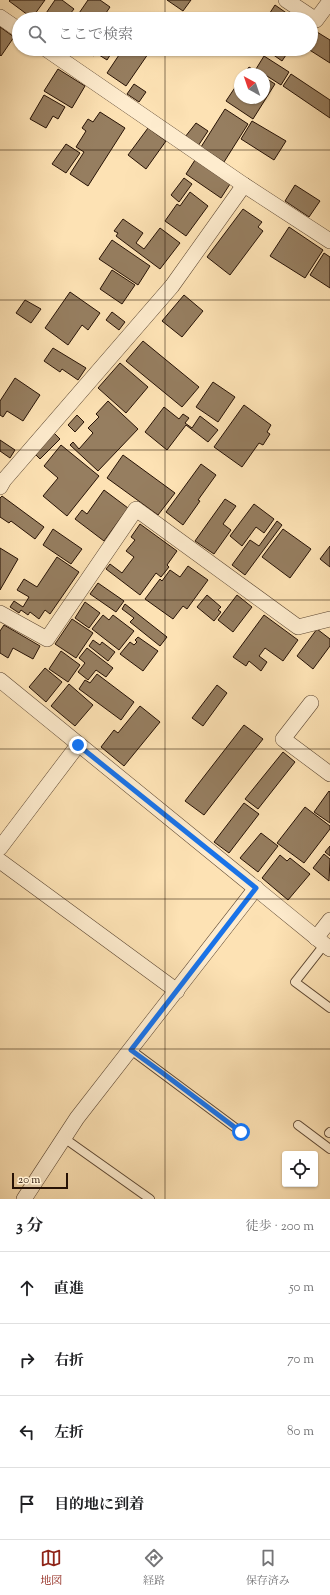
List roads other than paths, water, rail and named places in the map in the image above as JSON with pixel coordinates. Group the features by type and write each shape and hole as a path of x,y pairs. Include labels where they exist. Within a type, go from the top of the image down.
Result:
{"street":[{"path":"286,0 304,12"},
{"path":"318,17 330,1"},
{"path":"0,17 12,25"},
{"path":"56,56 244,185 330,241"},
{"path":"0,487 4,480 172,286 244,185"},
{"path":"0,613 47,639 136,509 298,627 330,619"},
{"path":"0,680 323,944 330,920"},
{"path":"311,703 283,739 330,774"},
{"path":"0,848 78,745"},
{"path":"0,861 177,991"},
{"path":"24,1199 77,1118 256,888"}],"lane":[{"path":"323,944 295,982 330,1008"},
{"path":"131,1050 241,1132"},
{"path":"298,1125 330,1149"},
{"path":"64,1138 150,1199"}]}
